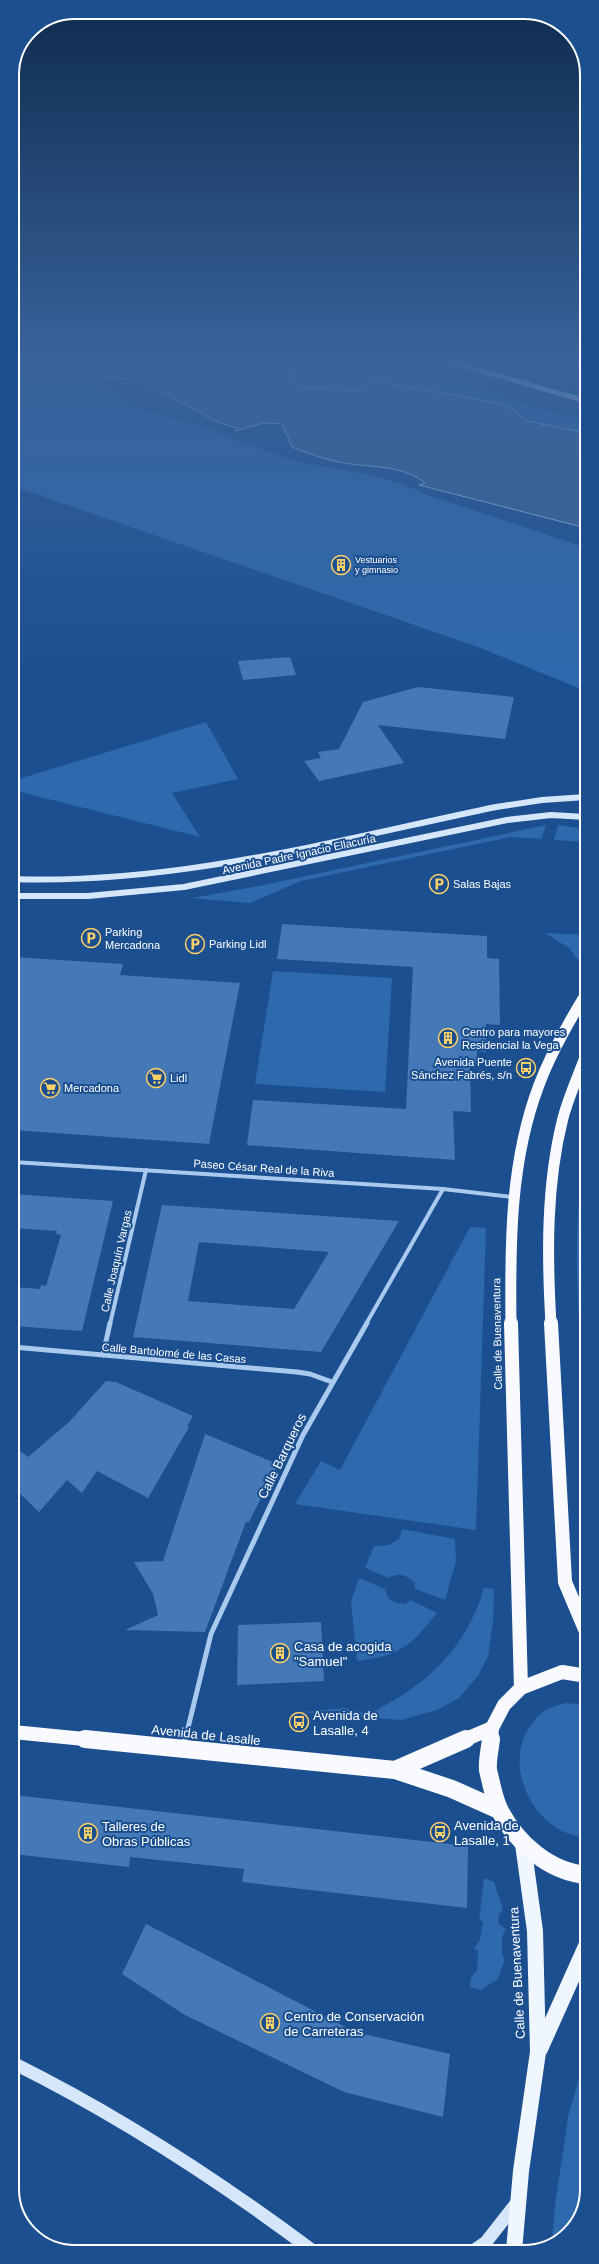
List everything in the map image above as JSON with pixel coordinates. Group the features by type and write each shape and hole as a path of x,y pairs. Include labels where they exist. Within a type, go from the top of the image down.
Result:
{"highway":[{"name":"Calle de Buenaventura","path":"521,1688 521,1609 511,1329 513,1197 528,1119 544,1071 560,1035 580,1003"},
{"path":"580,1072 561,1126 550,1202 548,1285 565,1582 580,1617"},
{"path":"580,1675 562,1672 521,1688 504,1705 492,1728 488,1768 499,1810 524,1844 547,1862 573,1874 580,1874"},
{"name":"Avenida de Lasalle","path":"395,1770 492,1728"},
{"name":"Avenida de Lasalle","path":"19,1733 395,1770 452,1789 499,1810"}],"main road":[{"name":"Avenida Padre Ignacio Ellacuría","path":"19,880 85,880 172,872 216,865 496,807 542,800 580,797"},
{"name":"Avenida Padre Ignacio Ellacuría","path":"19,896 88,896 184,887 507,820 550,814 580,816"},
{"name":"Calle de Buenaventura","path":"514,2245 518,2201 538,2052 535,1931 524,1844"},
{"name":"Calle de Buenaventura","path":"538,2052 580,1959"},
{"path":"19,2066 127,2124 239,2196 305,2245"},
{"path":"482,2245 486,2242 518,2201"}],"street":[{"name":"Paseo César Real de la Riva","path":"19,1162 443,1189 513,1197"},
{"name":"Calle Joaquín Vargas","path":"103,1355 146,1170"},
{"name":"Calle Barqueros","path":"184,1750 211,1634 303,1435 443,1189"},
{"name":"Calle Bartolomé de las Casas","path":"19,1348 297,1372 310,1374 332,1382"}],"shaded area":[{"path":"19,466 319,466 383,478 422,493 580,546 580,689 478,647 19,488"},
{"path":"364,466 580,466 580,526 419,485 425,483 406,473"},
{"path":"206,722 238,779 172,793 200,837 19,792 19,779"},
{"path":"546,825 541,839 511,837 301,881 250,903 192,898 259,886"},
{"path":"558,825 580,828 580,842 554,840"},
{"path":"545,933 580,935 580,963 569,948"},
{"path":"273,971 392,978 385,1092 255,1084"},
{"path":"580,1189 580,1331 577,1280 578,1212"},
{"path":"470,1227 486,1228 476,1530 295,1504 321,1461 340,1470"},
{"path":"402,1529 455,1539 456,1561 445,1600 415,1589 415,1583 406,1576 396,1575 389,1578 365,1568 374,1546 389,1545 399,1539"},
{"path":"359,1578 385,1589 388,1598 396,1603 405,1604 411,1600 437,1613 420,1634 403,1648 384,1656 357,1661 351,1601"},
{"path":"484,1588 494,1589 493,1622 488,1656 478,1676 459,1698 437,1710 401,1720 303,1712 345,1708 369,1714 408,1691 441,1664 454,1648 466,1630 476,1610"},
{"path":"566,1703 580,1704 580,1836 566,1833 548,1822 534,1806 524,1788 520,1768 521,1747 528,1728 545,1710"},
{"path":"484,1878 494,1882 503,1910 499,1915 498,1923 506,1929 502,1937 502,1955 505,1959 498,1979 480,1990 470,1987 471,1978 477,1970 478,1950 474,1949 480,1940 483,1921 479,1921"},
{"path":"580,2075 579,2200 572,2217 564,2229 552,2237 555,2206 568,2117"}],"building":[{"path":"290,657 296,675 243,680 238,661"},
{"path":"418,687 514,697 505,739 378,725 404,763 319,781 304,761 321,758 318,752 339,749 363,702"},
{"name":"Centro para mayores Residencial la Vega","path":"282,924 487,936 487,958 499,959 500,1025 486,1024 486,1052 477,1051 476,1066 470,1066 471,1112 453,1111 455,1160 247,1145 253,1100 406,1109 413,967 277,959"},
{"name":"Lidl","path":"19,957 123,964 120,975 240,983 209,1144 19,1130"},
{"path":"19,1194 113,1201 82,1331 19,1326 19,1287 40,1289 41,1285 46,1286 61,1235 56,1234 57,1231 19,1228"},
{"path":"162,1205 399,1221 321,1352 133,1337","holes":["199,1242 329,1252 294,1309 188,1301"]},
{"path":"106,1381 116,1382 193,1416 187,1427 189,1427 148,1498 97,1471 82,1493 67,1480 39,1512 19,1493 19,1450 28,1457 69,1422"},
{"path":"205,1434 278,1464 249,1522 246,1522 205,1632 125,1630 158,1615 153,1594 134,1562 163,1561"},
{"name":"Casa de acogida \"Samuel\"","path":"321,1622 324,1681 237,1685 238,1625"},
{"path":"19,1796 468,1846 467,1908 242,1882 244,1869 130,1857 129,1867 19,1855"},
{"name":"Centro de Conservación de Carreteras","path":"146,1924 355,2032 450,2054 443,2117 344,2092 185,2015 122,1974"}],"place":[{"name":"Vestuarios y gimnasio","path":"341,565"},
{"name":"Salas Bajas","path":"439,884"},
{"name":"Parking Mercadona","path":"91,938"},
{"name":"Parking Lidl","path":"195,944"},
{"name":"Centro para mayores Residencial la Vega","path":"448,1038"},
{"name":"Avenida Puente Sánchez Fabrés, s/n","path":"526,1068"},
{"name":"Lidl","path":"156,1078"},
{"name":"Mercadona","path":"50,1088"},
{"name":"Casa de acogida \"Samuel\"","path":"280,1653"},
{"name":"Avenida de Lasalle, 4","path":"299,1722"},
{"name":"Avenida de Lasalle, 1","path":"440,1832"},
{"name":"Talleres de Obras Públicas","path":"88,1833"},
{"name":"Centro de Conservación de Carreteras","path":"270,2023"}]}
